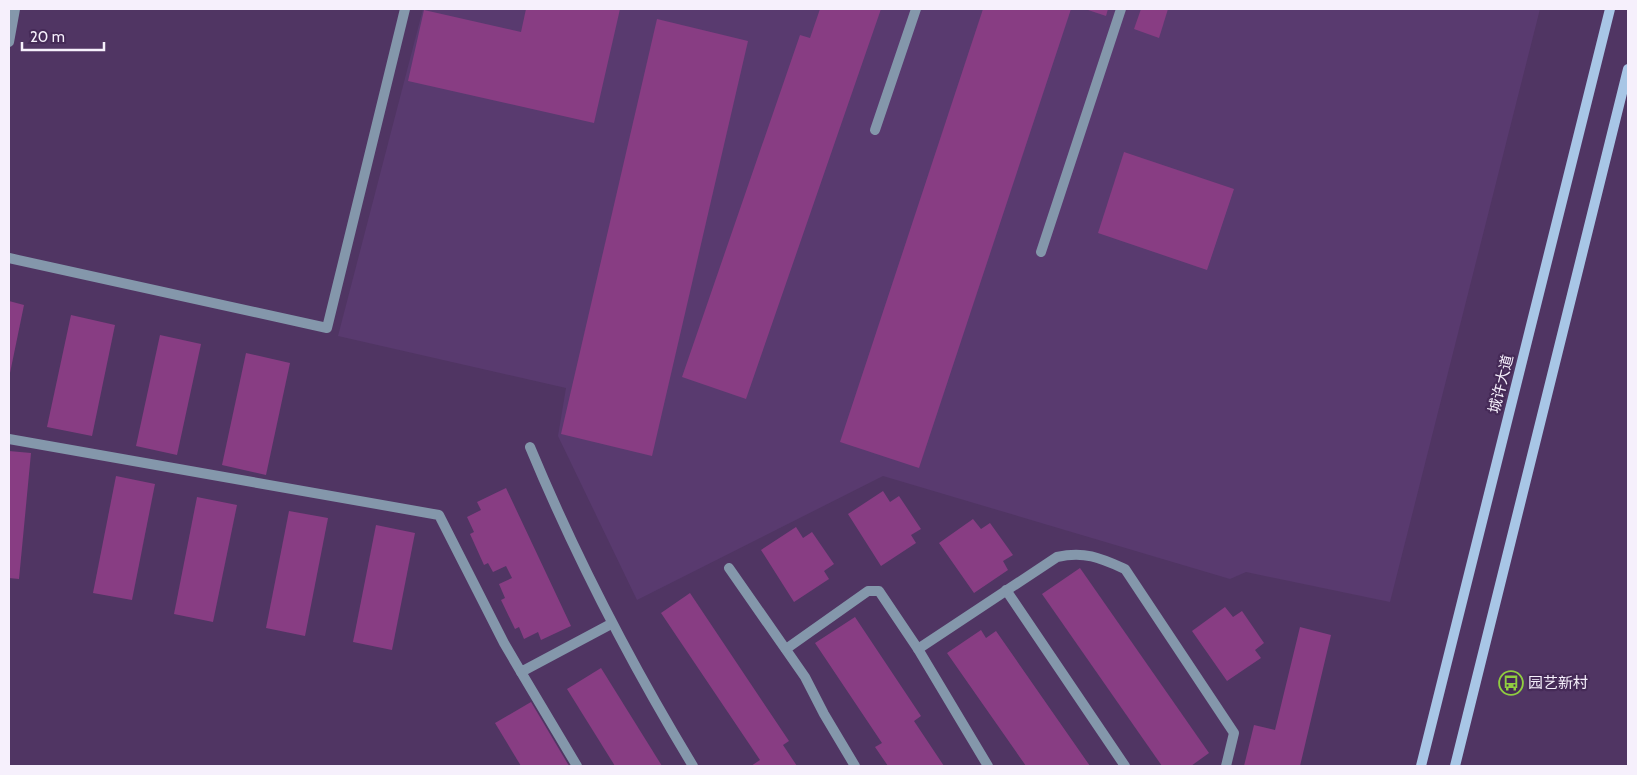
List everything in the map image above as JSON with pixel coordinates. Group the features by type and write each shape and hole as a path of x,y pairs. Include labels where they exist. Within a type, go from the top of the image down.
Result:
{"main road":[{"name":"城许大道","path":"1421,766 1610,9"},
{"path":"1455,766 1628,69"}],"street":[{"path":"9,42 15,9"},
{"path":"9,258 327,328 405,9"},
{"path":"875,130 916,9"},
{"path":"1040,252 1122,9"},
{"path":"9,439 439,515 521,672 577,766"},
{"path":"530,447 555,507 611,624 656,705 693,766"},
{"path":"918,649 1057,557 1068,554 1089,555 1125,569 1234,733 1226,766"},
{"path":"729,568 805,677 824,714 855,766"},
{"path":"1006,590 1125,766"},
{"path":"786,649 868,591 879,591 918,649 988,766"},
{"path":"521,672 611,624"}],"shaded area":[{"path":"423,9 1540,9 1390,602 1246,572 1230,579 883,476 637,600 558,436 566,388 338,336"}],"building":[{"path":"526,9 620,9 594,123 408,81 424,10 521,32"},
{"path":"820,9 881,9 746,399 682,377 800,35 810,38"},
{"path":"983,9 1071,9 919,468 840,442"},
{"path":"1085,9 1108,9 1106,16"},
{"path":"1141,9 1168,9 1159,38 1134,29"},
{"path":"657,19 748,41 652,456 561,434"},
{"path":"1124,152 1234,189 1207,270 1098,233"},
{"path":"9,301 24,305 10,373 9,373"},
{"path":"71,315 115,325 92,436 47,427"},
{"path":"160,335 201,344 177,455 136,446"},
{"path":"246,353 290,363 266,475 222,465"},
{"path":"9,451 31,453 19,579 9,578"},
{"path":"116,476 155,484 132,600 93,593"},
{"path":"506,488 571,626 541,640 538,632 524,639 519,627 515,629 501,600 505,598 499,584 512,578 506,566 493,572 488,563 484,565 470,534 474,532 467,517 481,510 477,502"},
{"path":"883,491 890,502 899,496 921,529 911,535 916,543 881,566 848,514"},
{"path":"197,497 237,505 213,622 174,614"},
{"path":"289,511 328,518 305,636 266,628"},
{"path":"973,519 981,529 990,523 1013,555 1003,561 1008,570 974,593 939,543"},
{"path":"376,525 415,533 392,650 353,642"},
{"path":"796,527 803,538 812,532 834,564 824,571 829,579 794,602 761,550"},
{"path":"1080,568 1209,753 1191,766 1162,766 1042,594"},
{"path":"690,593 789,741 783,745 797,766 751,766 760,760 661,613"},
{"path":"1225,607 1233,617 1242,611 1264,643 1255,650 1261,658 1227,681 1192,631"},
{"path":"855,617 921,716 914,721 944,766 888,766 875,747 882,743 815,643"},
{"path":"1300,627 1331,635 1300,766 1244,766 1254,725 1275,730"},
{"path":"981,630 986,638 996,631 1090,766 1026,766 947,653"},
{"path":"601,668 662,766 615,766 567,689"},
{"path":"531,702 569,766 521,766 495,723"}],"place":[{"name":"园艺新村","path":"1511,683"}]}
